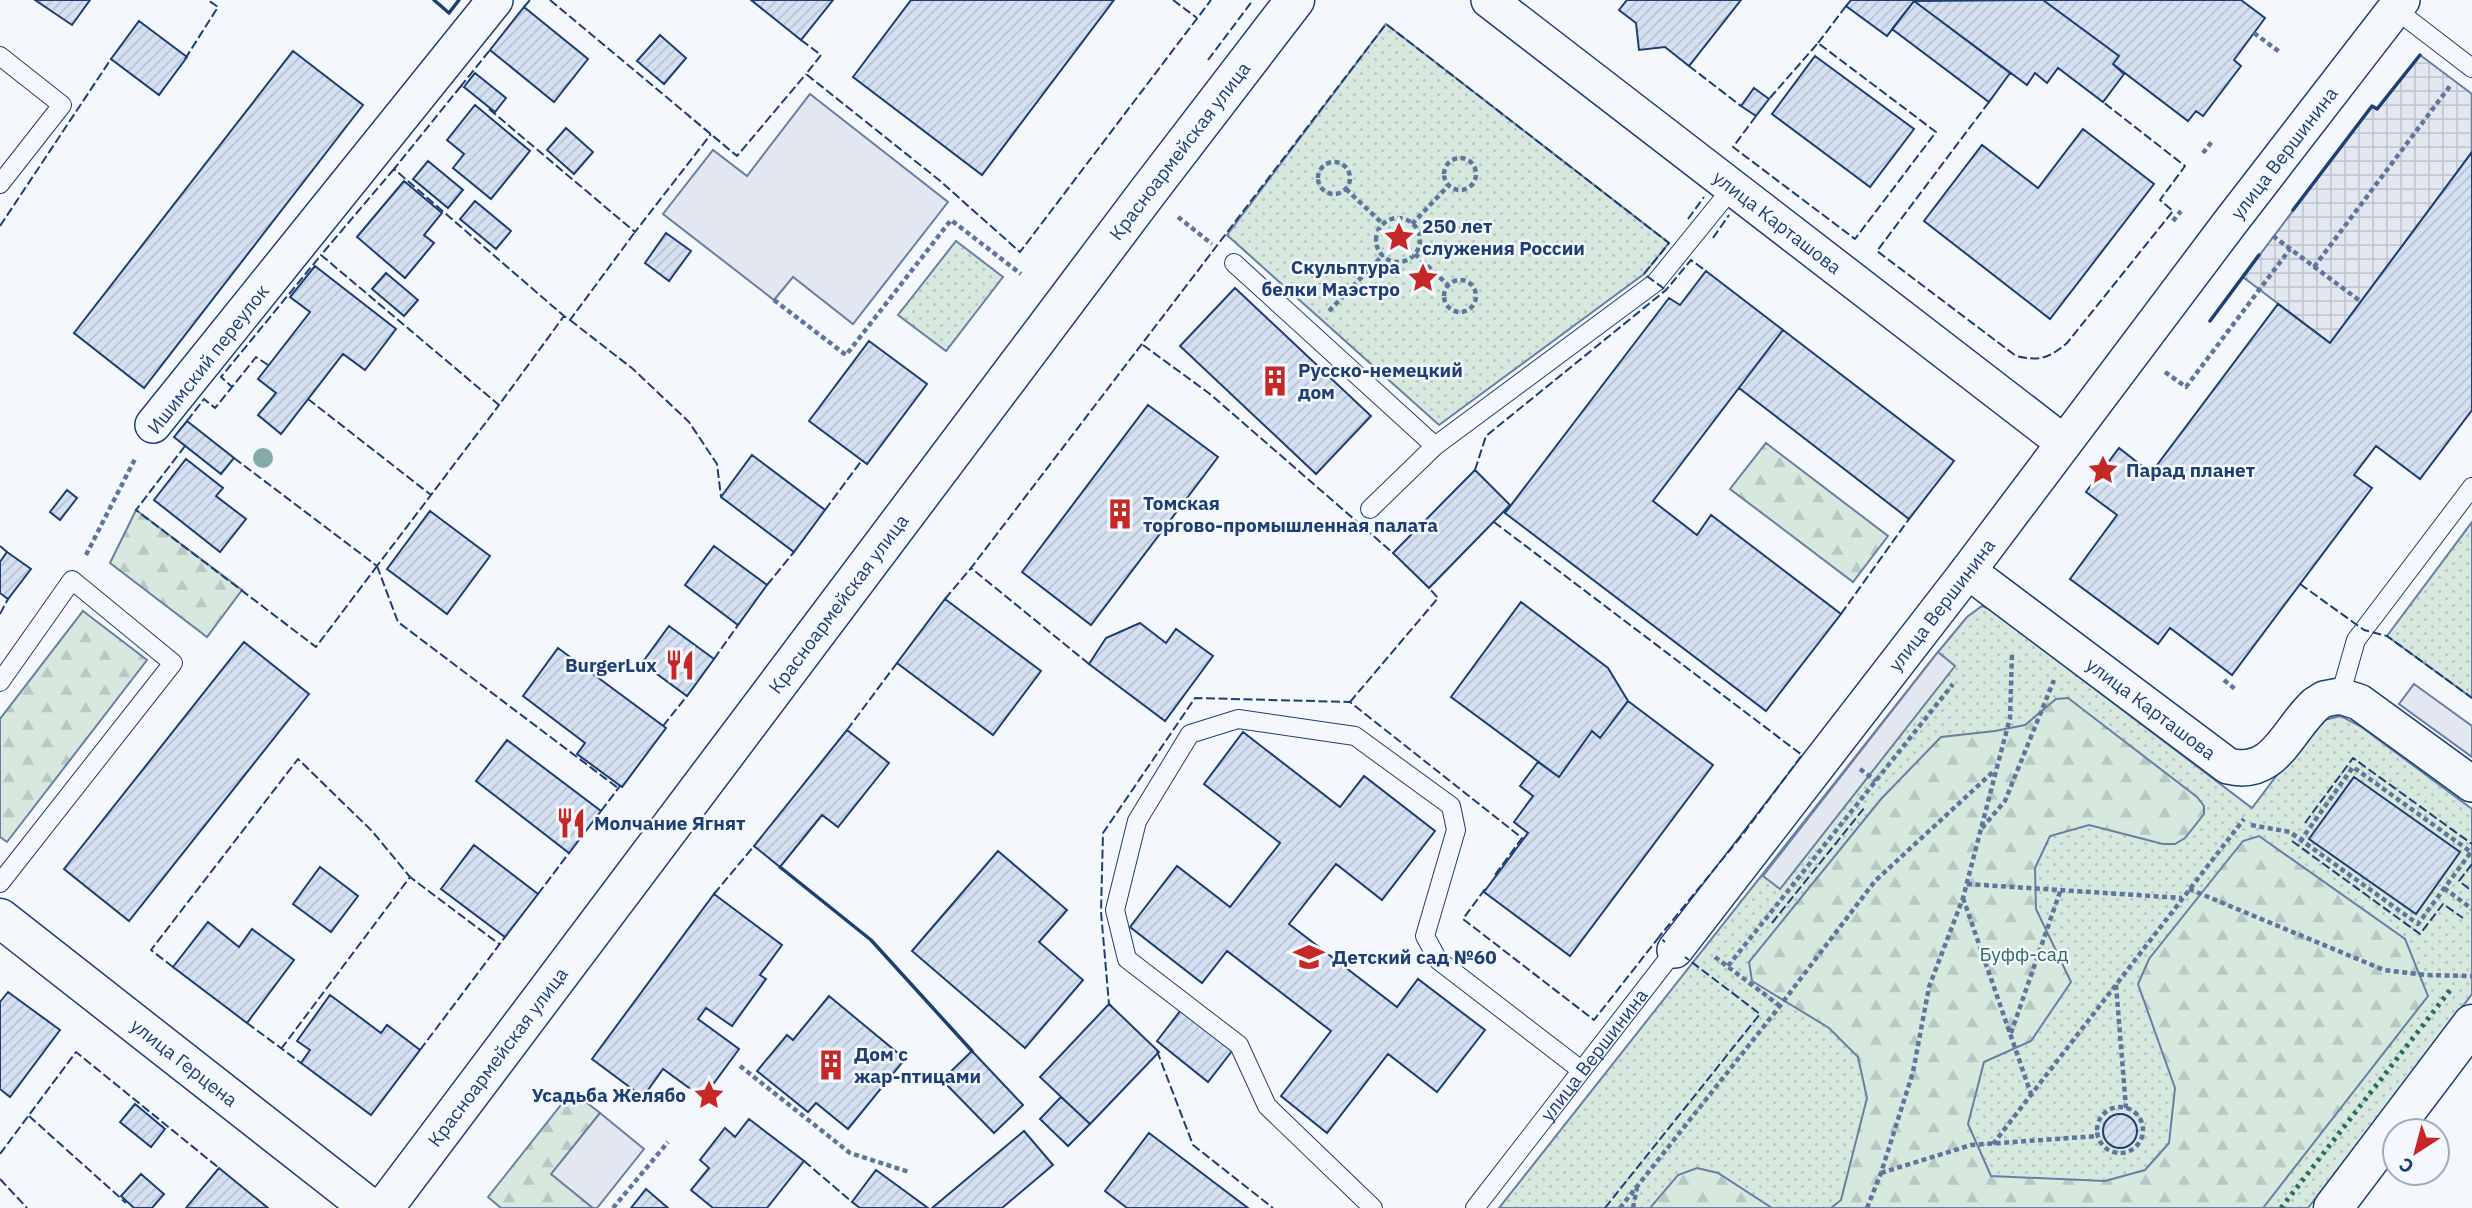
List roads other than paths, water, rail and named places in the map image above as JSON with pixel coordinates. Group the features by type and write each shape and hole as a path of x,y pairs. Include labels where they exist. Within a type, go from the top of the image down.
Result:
{"main road":[{"name":"Красноармейская улица","path":"384,1208 1295,0"},
{"name":"улица Герцена","path":"0,918 370,1208"},
{"path":"2333,1208 2469,1035"}],"street":[{"name":"Ишимский переулок","path":"152,425 495,0"},
{"name":"улица Карташова","path":"1489,0 2064,443"},
{"name":"улица Вершинина","path":"1675,950 1968,571 2228,224 2398,5"},
{"name":"улица Карташова","path":"1968,571 2228,766 2240,769 2263,764 2316,704 2324,699 2340,696"},
{"path":"2340,696 2349,697 2371,710 2472,784"}],"lane":[{"path":"2398,5 2469,66"},
{"path":"0,56 62,105 0,184"},
{"path":"1370,509 1435,446 1656,282 1733,187"},
{"path":"1234,264 1435,446"},
{"path":"2340,696 2356,640 2472,487"},
{"path":"0,682 72,580 173,663 0,883"},
{"path":"1373,1208 1267,1106 1239,1045 1127,959 1115,910 1137,821 1190,734 1238,719 1355,736 1451,806 1456,830 1425,936 1438,960 1581,1070"},
{"name":"улица Вершинина","path":"1475,1208 1675,950"}],"place":[{"name":"250 лет служения России","path":"1399,237"},
{"name":"Скульптура белки Маэстро","path":"1423,278"},
{"name":"Русско-немецкий дом","path":"1275,381"},
{"name":"Парад планет","path":"2103,470"},
{"name":"Томская торгово-промышленная палата","path":"1120,514"},
{"name":"BurgerLux","path":"680,665"},
{"name":"Молчание Ягнят","path":"571,823"},
{"name":"Детский сад №60","path":"1309,957"},
{"name":"Дом с жар-птицами","path":"831,1065"},
{"name":"Усадьба Желябо","path":"709,1095"}],"park label":[{"name":"Буфф-сад","path":"2024,954"}]}
